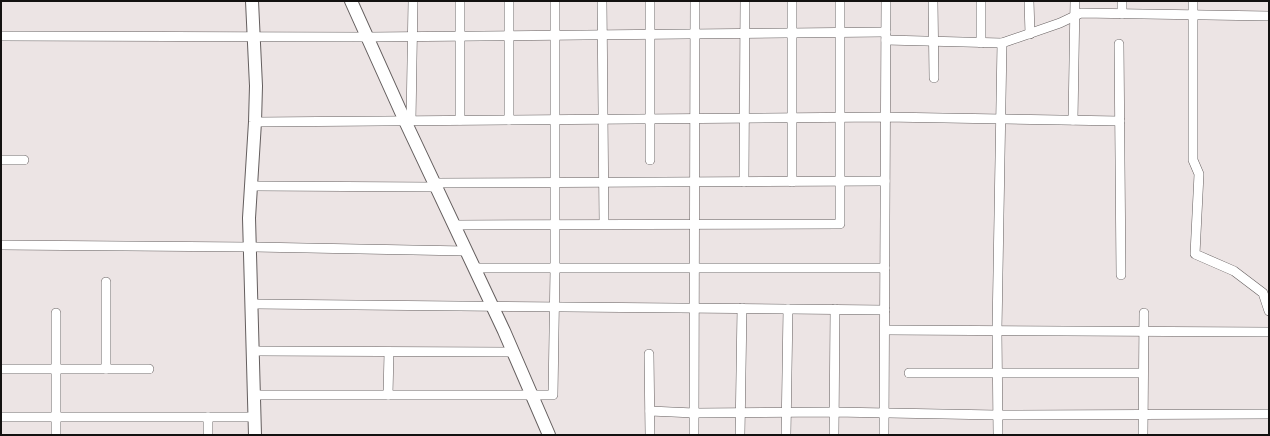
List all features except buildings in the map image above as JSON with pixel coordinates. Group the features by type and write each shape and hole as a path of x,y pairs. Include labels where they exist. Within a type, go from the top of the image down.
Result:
{"main road":[{"path":"252,1 255,122 249,218 255,435"},
{"path":"351,1 408,121 435,185 513,352 549,435"}],"street":[{"path":"408,121 412,1"},
{"path":"460,1 460,120"},
{"path":"509,1 509,120"},
{"path":"254,394 553,394 556,183 555,1"},
{"path":"602,1 604,224"},
{"path":"650,1 650,160"},
{"path":"694,435 695,1"},
{"path":"744,182 745,1"},
{"path":"792,1 792,182"},
{"path":"454,225 840,224 840,1"},
{"path":"884,435 886,1"},
{"path":"933,1 934,78"},
{"path":"981,1 981,43"},
{"path":"1029,1 1030,34"},
{"path":"1073,120 1075,1"},
{"path":"1122,1 1122,14"},
{"path":"1193,1 1193,160 1199,174 1195,254 1234,271 1266,293 1269,311"},
{"path":"1,36 460,37 840,33 934,41 1002,43 1030,34 1081,13 1269,16"},
{"path":"998,435 997,330 1002,43"},
{"path":"1119,44 1121,276"},
{"path":"255,122 840,117 1120,121"},
{"path":"1,160 24,160"},
{"path":"252,186 885,181"},
{"path":"1,245 251,247 466,251"},
{"path":"474,268 885,268"},
{"path":"106,282 106,369"},
{"path":"252,304 885,310"},
{"path":"740,435 742,308"},
{"path":"786,435 788,309"},
{"path":"834,435 835,309"},
{"path":"56,313 56,435"},
{"path":"1143,435 1144,314"},
{"path":"885,330 1269,332"},
{"path":"253,351 513,352"},
{"path":"388,352 388,394"},
{"path":"649,354 650,435"},
{"path":"1,369 149,369"},
{"path":"909,373 1144,373"},
{"path":"650,411 694,414 740,412 997,415 1269,414"},
{"path":"1,417 254,417"},
{"path":"208,417 208,435"}]}
